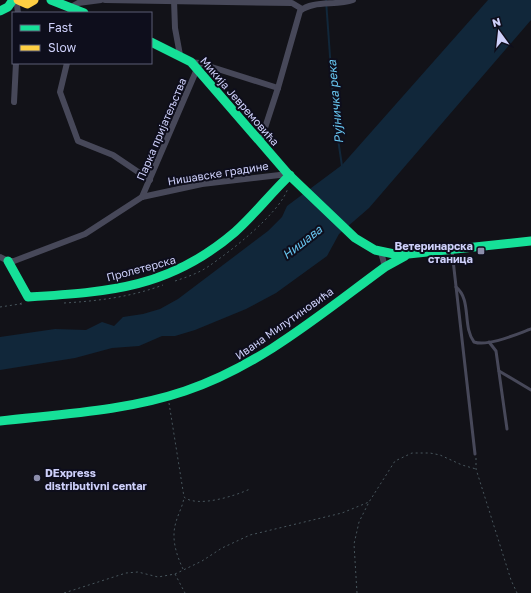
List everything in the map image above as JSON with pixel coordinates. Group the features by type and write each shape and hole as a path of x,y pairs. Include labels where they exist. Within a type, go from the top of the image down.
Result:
{"street":[{"path":"14,6 43,0"},
{"path":"51,0 71,10 78,3 101,0"},
{"path":"105,0 292,3 302,9"},
{"path":"174,0 175,28 180,55"},
{"path":"260,143 278,88 297,17 302,9 311,4 330,2 340,3 353,0"},
{"name":"Микија Јевремовића","path":"152,42 180,55 194,66 260,143 289,174 355,238"},
{"path":"194,66 199,63 278,88"},
{"path":"14,102 16,64"},
{"path":"67,64 60,92 78,141 113,155 150,180"},
{"name":"Парка пријатељства","path":"142,197 194,66"},
{"name":"Нишавске градине","path":"4,259 18,260 85,234 142,197 202,184 289,174"},
{"name":"Пролетерска","path":"28,297 116,288 162,277 184,268 200,260 235,232 289,174"},
{"name":"Ивана Милутиновића","path":"355,238 381,252 408,254 531,241"},
{"path":"381,252 384,257 384,267"},
{"name":"Ивана Милутиновића","path":"0,421 143,402 168,397 206,384 242,367 384,267 408,254"},
{"path":"4,259 28,297"}],"lane":[{"path":"452,250 476,454"},
{"path":"456,287 464,296 471,338 479,344 531,330"},
{"path":"489,342 496,351 508,429"},
{"path":"499,371 531,390"}],"path":[{"path":"0,307 20,304 28,297"},
{"path":"168,397 184,497 175,524 174,535 176,555 184,570"},
{"path":"357,593 354,544 359,522 369,502 395,461 412,453 440,455 462,465 476,469"},
{"path":"476,454 476,469 517,593"},
{"path":"184,497 192,500 220,499 233,497 250,489"},
{"path":"64,593 126,573 138,572 158,577 175,574 202,561 222,548 250,535 342,513 369,502"},
{"path":"175,574 185,593"}],"water":[{"name":"Нишава","path":"488,0 531,0 531,20 369,208 339,234 327,256 276,293 246,309 195,330 175,336 162,336 139,346 112,348 75,358 0,370 0,337 55,329 86,330 102,322 114,326 123,317 143,314 160,309 178,299 268,231 282,217 287,206 342,165"}],"waterway":[{"name":"Рујничка река","path":"326,0 334,112 342,166"}],"traffic: fast":[{"path":"0,11 8,7 13,0"},
{"path":"51,0 81,12"},
{"path":"152,42 191,62 288,174 355,238 375,250 399,255 531,241"},
{"path":"8,261 28,297 86,293 138,284 163,276 187,265 211,251 235,232 290,175"},
{"path":"0,421 94,411 140,403 163,398 213,380 239,368 290,337 385,267 405,256"}],"traffic: slow":[{"path":"18,0 27,4 34,0"}],"place":[{"name":"Ветеринарска станица","path":"481,251"},
{"name":"DExpress distributivni centar","path":"37,478"}]}
